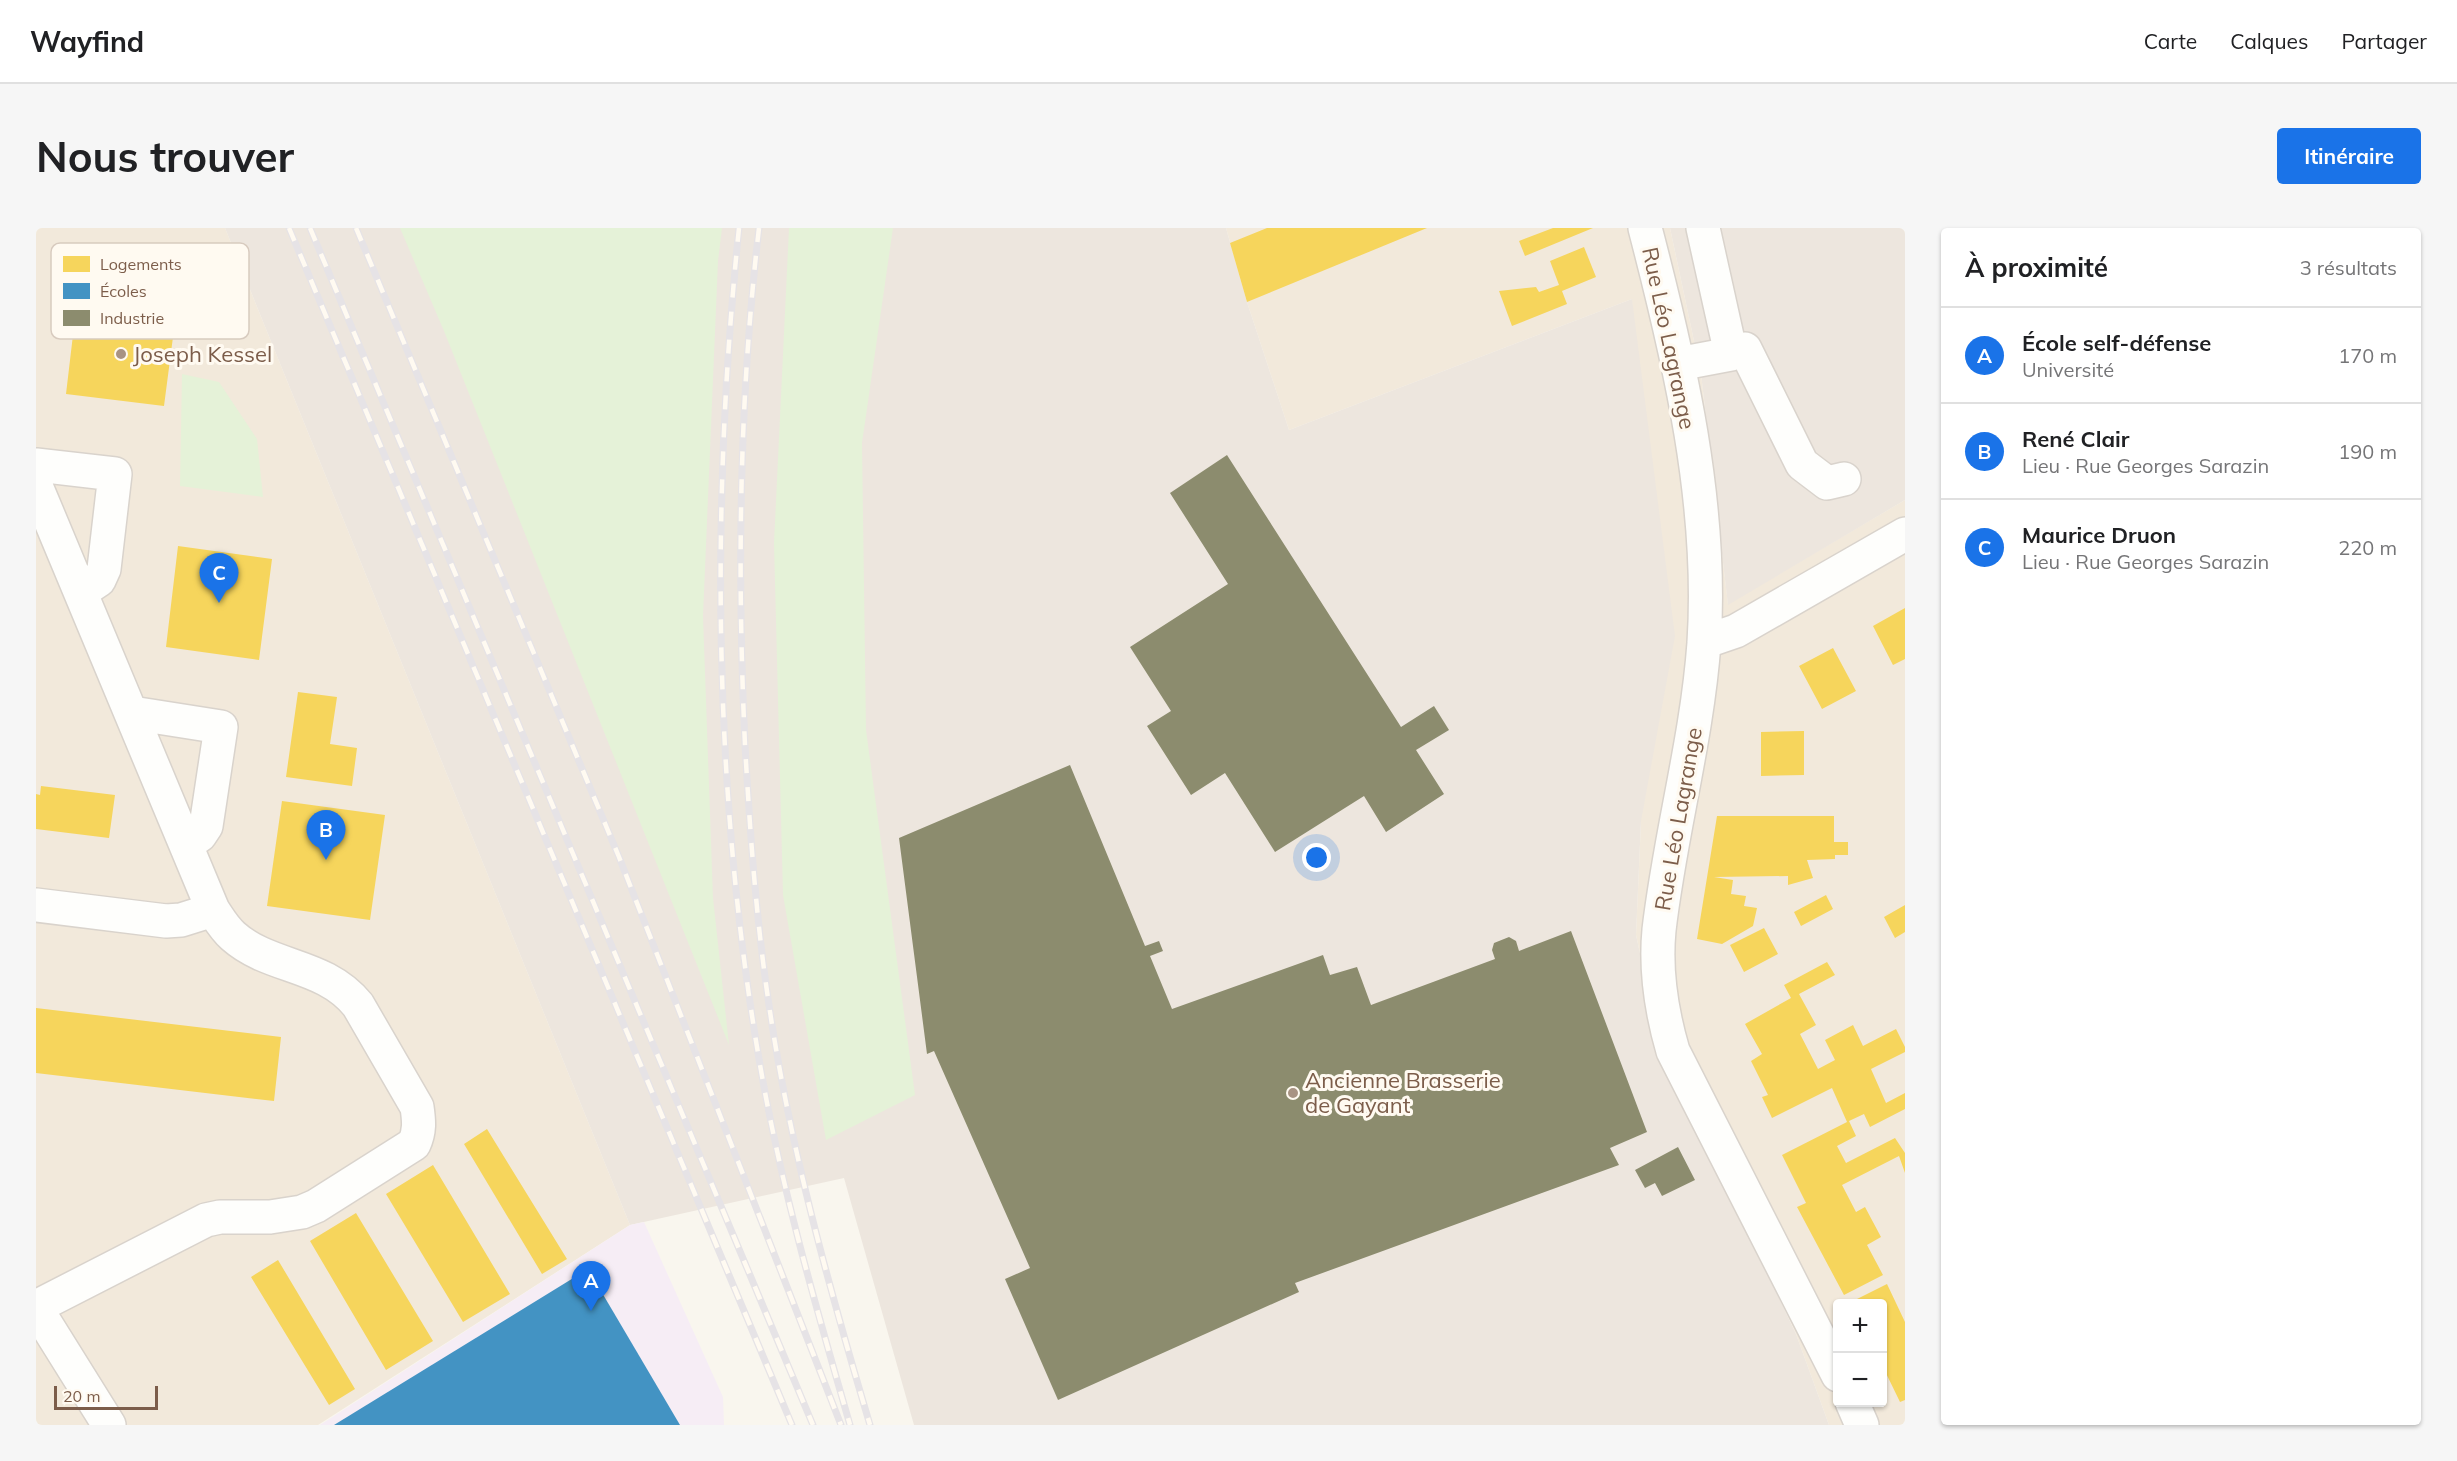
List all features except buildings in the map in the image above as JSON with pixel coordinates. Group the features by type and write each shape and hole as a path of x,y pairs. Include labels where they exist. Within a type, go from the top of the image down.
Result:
{"street":[{"name":"Rue Léo Lagrange","path":"1645,228 1687,409 1705,572 1704,642 1696,720 1661,906 1656,953 1660,1004 1673,1051 1833,1365"},
{"path":"1703,228 1731,354"},
{"path":"1678,363 1731,354 1745,349 1802,464 1827,483 1844,479"},
{"path":"36,465 115,474 104,569 99,580 81,592"},
{"path":"36,486 47,537 81,592 213,910 223,925 243,944 320,975 347,991 358,1005 417,1107 418,1134 414,1144 316,1206 286,1215 220,1217 206,1220 36,1307 109,1425"},
{"path":"1704,642 1736,631 1905,534"},
{"path":"132,713 221,727 206,826 200,835 186,845"},
{"path":"36,905 166,921 181,920 213,910"},
{"path":"1854,1407 1862,1425"}],"shaded area":[{"path":"36,228 225,228 231,243 51,243 51,339 249,339 249,287 630,1225 318,1425 36,1425"},
{"path":"225,228 1226,228 1247,302 1289,430 1632,299 1675,636 1641,821 1636,935 1660,1045 1796,1334 1829,1425 914,1425 844,1178 630,1225 249,287 249,243 231,243"},
{"path":"1226,228 1670,228 1701,374 1728,604 1905,500 1905,1425 1829,1425 1796,1334 1660,1045 1636,935 1641,821 1632,299 1289,430 1247,302"},
{"path":"1670,228 1905,228 1905,500 1728,605 1701,374"},
{"path":"644,1222 723,1397 724,1425 320,1425 630,1225"}],"green space":[{"path":"400,228 722,228 718,261 703,616 713,898 729,1045 444,331"},
{"path":"789,228 893,228 862,443 866,730 915,1095 826,1140 783,895 774,543"},
{"path":"182,374 219,382 257,439 263,497 180,486"}],"railway":[{"path":"289,228 792,1425"},
{"path":"310,228 813,1425"},
{"path":"356,228 619,857 841,1425"},
{"path":"739,228 730,330 721,539 721,644 725,749 733,854 744,957 759,1059 777,1151 799,1243 850,1425"},
{"path":"759,228 747,357 741,551 742,680 757,908 764,973 799,1164 870,1425"}],"place":[{"name":"Joseph Kessel","path":"121,354"},
{"name":"Maurice Druon","path":"219,603"},
{"name":"René Clair","path":"326,860"},
{"name":"Ancienne Brasserie de Gayant","path":"1293,1093"},
{"name":"École self-défense","path":"591,1311"}]}
